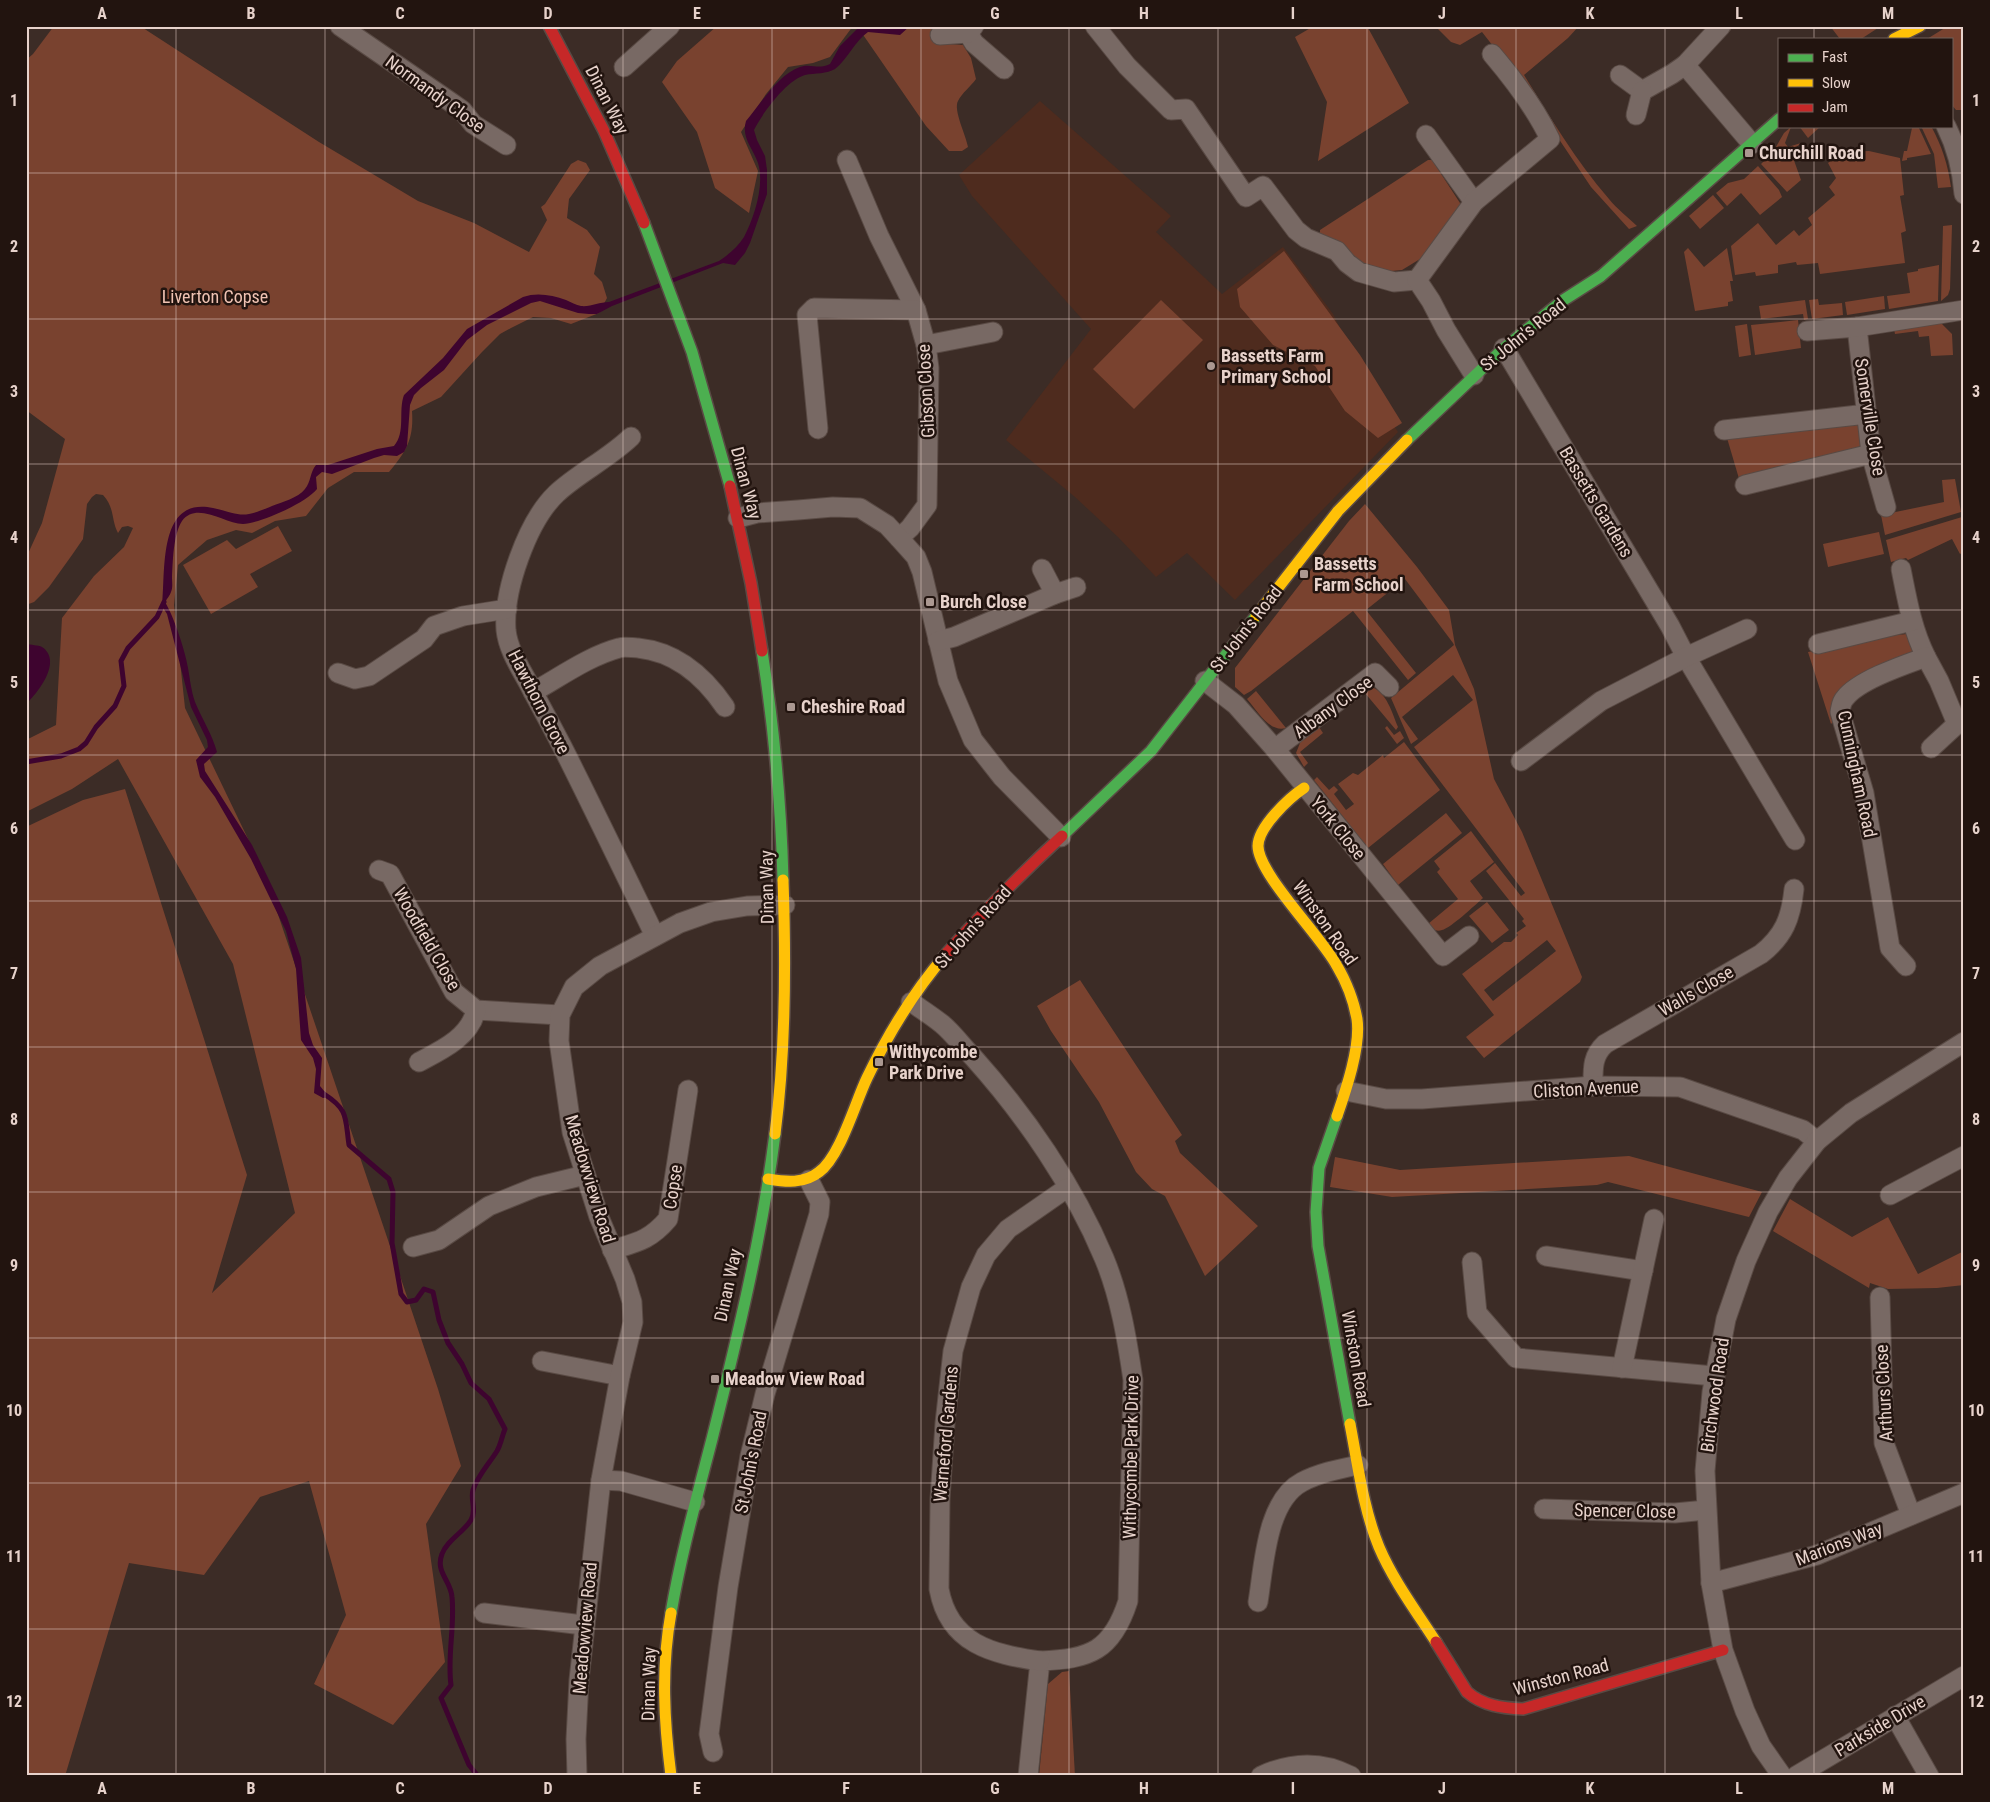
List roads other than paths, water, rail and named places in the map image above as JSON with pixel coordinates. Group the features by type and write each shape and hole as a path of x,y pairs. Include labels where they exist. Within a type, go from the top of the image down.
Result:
{"street":[{"name":"Normandy Close","path":"340,26 462,110 474,124 506,144"},
{"name":"Dinan Way","path":"549,26 630,187 680,318 704,390 738,518 762,636 780,779 785,905 784,1028 781,1081 768,1179 731,1356 695,1502 670,1621 664,1677 666,1740 672,1776"},
{"path":"624,67 670,26"},
{"path":"1094,26 1128,66 1171,110 1186,110 1246,197 1263,186 1296,230 1306,238 1337,251 1347,263 1359,272 1394,282 1417,280 1474,202 1550,139 1545,127 1509,73 1492,54"},
{"path":"1636,115 1642,91 1685,65 1721,26"},
{"path":"1897,38 1920,26"},
{"path":"940,35 971,30 974,43 1004,69"},
{"path":"1685,65 1752,144"},
{"path":"1620,75 1642,91"},
{"name":"St John's Road","path":"713,1752 709,1734 711,1715 728,1587 750,1456 765,1394 819,1214 820,1202 809,1180 824,1170 832,1159 867,1078 911,1002 943,958 976,920 1151,751 1338,511 1474,375 1504,348 1562,301 1600,276 1778,120"},
{"path":"1954,130 1964,194"},
{"path":"1426,136 1474,202"},
{"name":"Gibson Close","path":"847,160 878,236 916,310 926,345 929,368 927,505 910,528 899,538"},
{"path":"1417,280 1474,375"},
{"path":"818,429 808,315 814,308 916,310"},
{"path":"1807,331 1857,326 1964,310"},
{"name":"Somerville Close","path":"1857,326 1871,454 1886,507"},
{"path":"926,345 993,332"},
{"name":"Bassetts Gardens","path":"1504,348 1795,840"},
{"path":"1724,430 1867,414"},
{"name":"Hawthorn Grove","path":"631,437 605,460 556,494 544,510 528,538 514,571 507,609 506,631 514,656 567,756 655,936"},
{"path":"1745,484 1871,454"},
{"path":"738,518 757,513 833,507 860,508 887,525 916,557 922,572 948,681 973,740 1002,777 1061,837"},
{"path":"1042,569 1055,594"},
{"path":"1902,569 1916,638 1960,723 1931,748"},
{"path":"938,641 954,637 1076,587"},
{"path":"338,673 355,679 369,676 424,639 434,626 463,616 507,609"},
{"path":"1818,644 1912,622"},
{"path":"1521,761 1601,701 1686,657 1746,629"},
{"path":"533,692 600,654 621,647 659,652 676,660 710,686 724,707"},
{"name":"Cunningham Road","path":"1906,966 1890,948 1864,793 1840,712 1844,699 1862,684 1926,656"},
{"name":"Albany Close","path":"1275,749 1375,673 1390,687"},
{"name":"York Close","path":"1205,681 1236,705 1275,749 1304,788 1443,956 1469,936"},
{"name":"Winston Road","path":"1304,788 1291,797 1264,829 1258,846 1264,866 1275,883 1336,965 1352,999 1357,1020 1355,1051 1346,1092 1318,1168 1316,1212 1318,1246 1369,1522 1376,1543 1386,1563 1473,1698 1504,1709 1523,1708 1723,1650"},
{"name":"Woodfield Close","path":"379,870 390,874 454,992 476,1010"},
{"name":"Walls Close","path":"1593,1086 1594,1058 1598,1050 1605,1044 1774,944 1784,930 1792,907 1794,889"},
{"name":"Meadowview Road","path":"577,1776 576,1739 583,1625 601,1480 620,1376 633,1322 632,1302 625,1279 612,1250 572,1132 558,1042 560,1015 574,987 600,966 680,923 711,912 747,906 785,905"},
{"name":"Withycombe Park Drive","path":"911,1002 943,1025 993,1080 1033,1133 1068,1188 1104,1258 1118,1302 1132,1372 1128,1601 1122,1621 1111,1638 1091,1653 1066,1660 1040,1661"},
{"path":"419,1062 453,1044 474,1018 476,1010 560,1015"},
{"name":"Birchwood Road","path":"1782,1776 1761,1746 1749,1720 1723,1650 1711,1583 1705,1471 1714,1376 1726,1319 1746,1262 1776,1196 1816,1141 1859,1108 1964,1042"},
{"name":"Cliston Avenue","path":"1346,1092 1386,1099 1422,1099 1593,1086 1680,1088 1803,1130 1816,1141"},
{"name":"Copse","path":"612,1250 636,1243 656,1234 668,1219 688,1090"},
{"path":"1890,1194 1964,1156"},
{"path":"413,1247 439,1240 490,1206 536,1187 585,1175"},
{"path":"768,1179 781,1182 809,1180"},
{"name":"Warneford Gardens","path":"1040,1661 991,1651 973,1643 956,1628 942,1603 939,1589 940,1499 945,1423 953,1351 972,1287 986,1255 1008,1229 1068,1188"},
{"path":"1622,1368 1654,1219"},
{"path":"1546,1256 1643,1270"},
{"path":"1472,1262 1478,1313 1516,1358 1714,1376"},
{"name":"Arthurs Close","path":"1880,1297 1884,1443 1911,1515"},
{"path":"542,1361 562,1356 620,1376"},
{"path":"1258,1602 1270,1533 1275,1516 1286,1496 1300,1483 1315,1476 1358,1465"},
{"path":"601,1480 621,1481 695,1502"},
{"name":"Marions Way","path":"1711,1583 1818,1555 1964,1493"},
{"name":"Spencer Close","path":"1544,1509 1675,1513 1706,1510"},
{"path":"484,1613 583,1625"},
{"path":"1028,1776 1040,1661"},
{"name":"Parkside Drive","path":"1796,1776 1964,1676"},
{"path":"1895,1716 1929,1776"},
{"path":"1266,1775 1282,1767 1314,1764 1351,1776"}],"waterway":[{"path":"26,762 61,756 79,749 86,743 96,727 115,706 124,686 121,661 128,648 157,617 164,602"},
{"path":"324,1094 342,1110 346,1121 349,1145 389,1179 393,1192 392,1243 401,1294 407,1302 416,1300 424,1289 433,1292 439,1320 448,1343 462,1364 471,1383 489,1399 505,1429 500,1446 481,1474 473,1490 473,1516 444,1549 440,1560 440,1566 451,1591 453,1608 450,1663 451,1685 441,1698 469,1765 478,1776"}],"place":[{"name":"Churchill Road","path":"1749,153"},
{"name":"Bassetts Farm Primary School","path":"1211,366"},
{"name":"Bassetts Farm School","path":"1304,574"},
{"name":"Burch Close","path":"930,602"},
{"name":"Cheshire Road","path":"791,707"},
{"name":"Withycombe Park Drive","path":"879,1062"},
{"name":"Meadow View Road","path":"715,1379"}],"park label":[{"name":"Liverton Copse","path":"215,297"}]}
